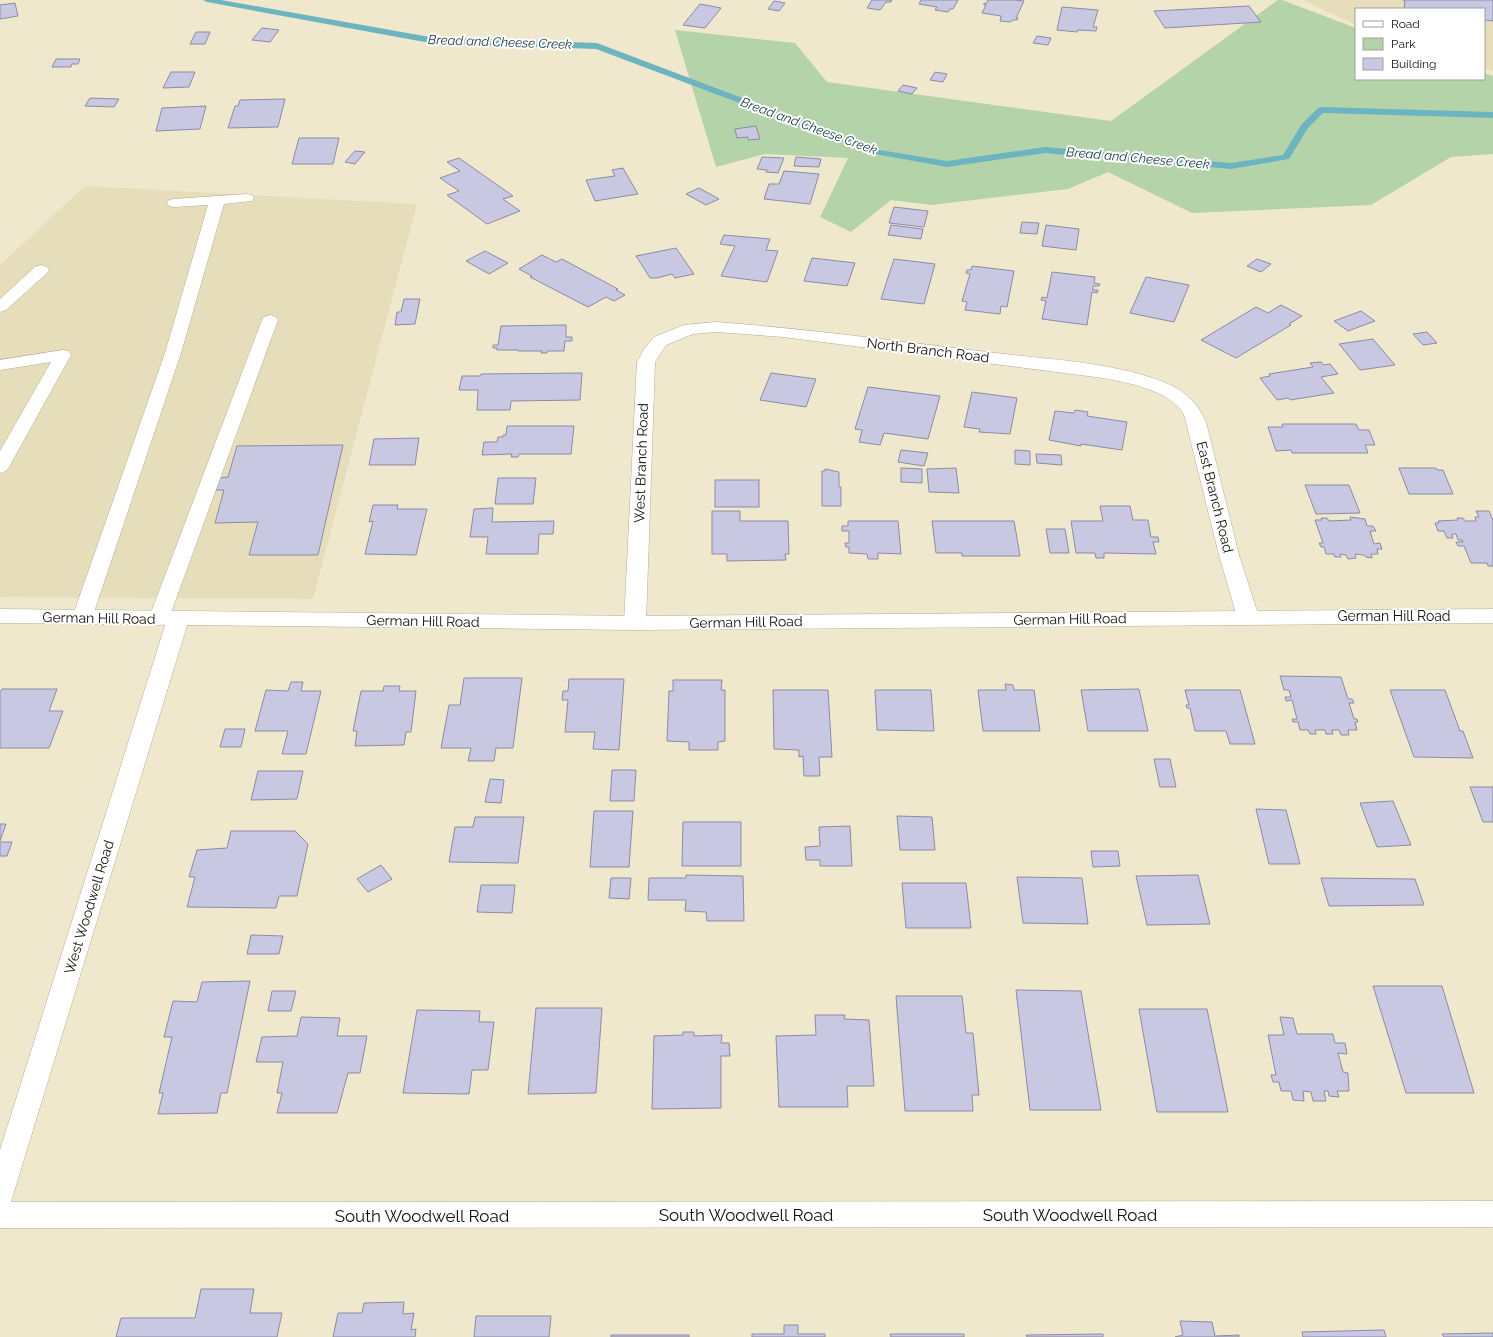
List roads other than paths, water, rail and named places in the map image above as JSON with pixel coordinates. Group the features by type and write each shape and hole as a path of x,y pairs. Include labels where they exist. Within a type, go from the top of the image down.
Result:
{"street":[{"name":"North Branch Road","path":"690,329 716,327 784,332 1103,372 1142,381 1163,388"},
{"name":"West Branch Road","path":"635,623 646,362 653,349 660,341 690,329"},
{"name":"East Branch Road","path":"1163,388 1190,409 1196,422 1229,555 1248,617"},
{"name":"German Hill Road","path":"0,616 635,623 1493,616"},
{"name":"West Woodwell Road","path":"0,1195 169,619"},
{"name":"South Woodwell Road","path":"0,1216 1493,1214"}],"lane":[{"path":"174,203 247,198"},
{"path":"82,618 172,352 217,201"},
{"path":"0,307 41,270"},
{"path":"169,619 270,320"},
{"path":"0,365 63,355 0,467"}],"waterway":[{"name":"Bread and Cheese Creek","path":"207,0 430,40 597,46 878,152 947,164 1045,150 1231,166 1286,157 1304,127 1321,110 1493,115"}]}
